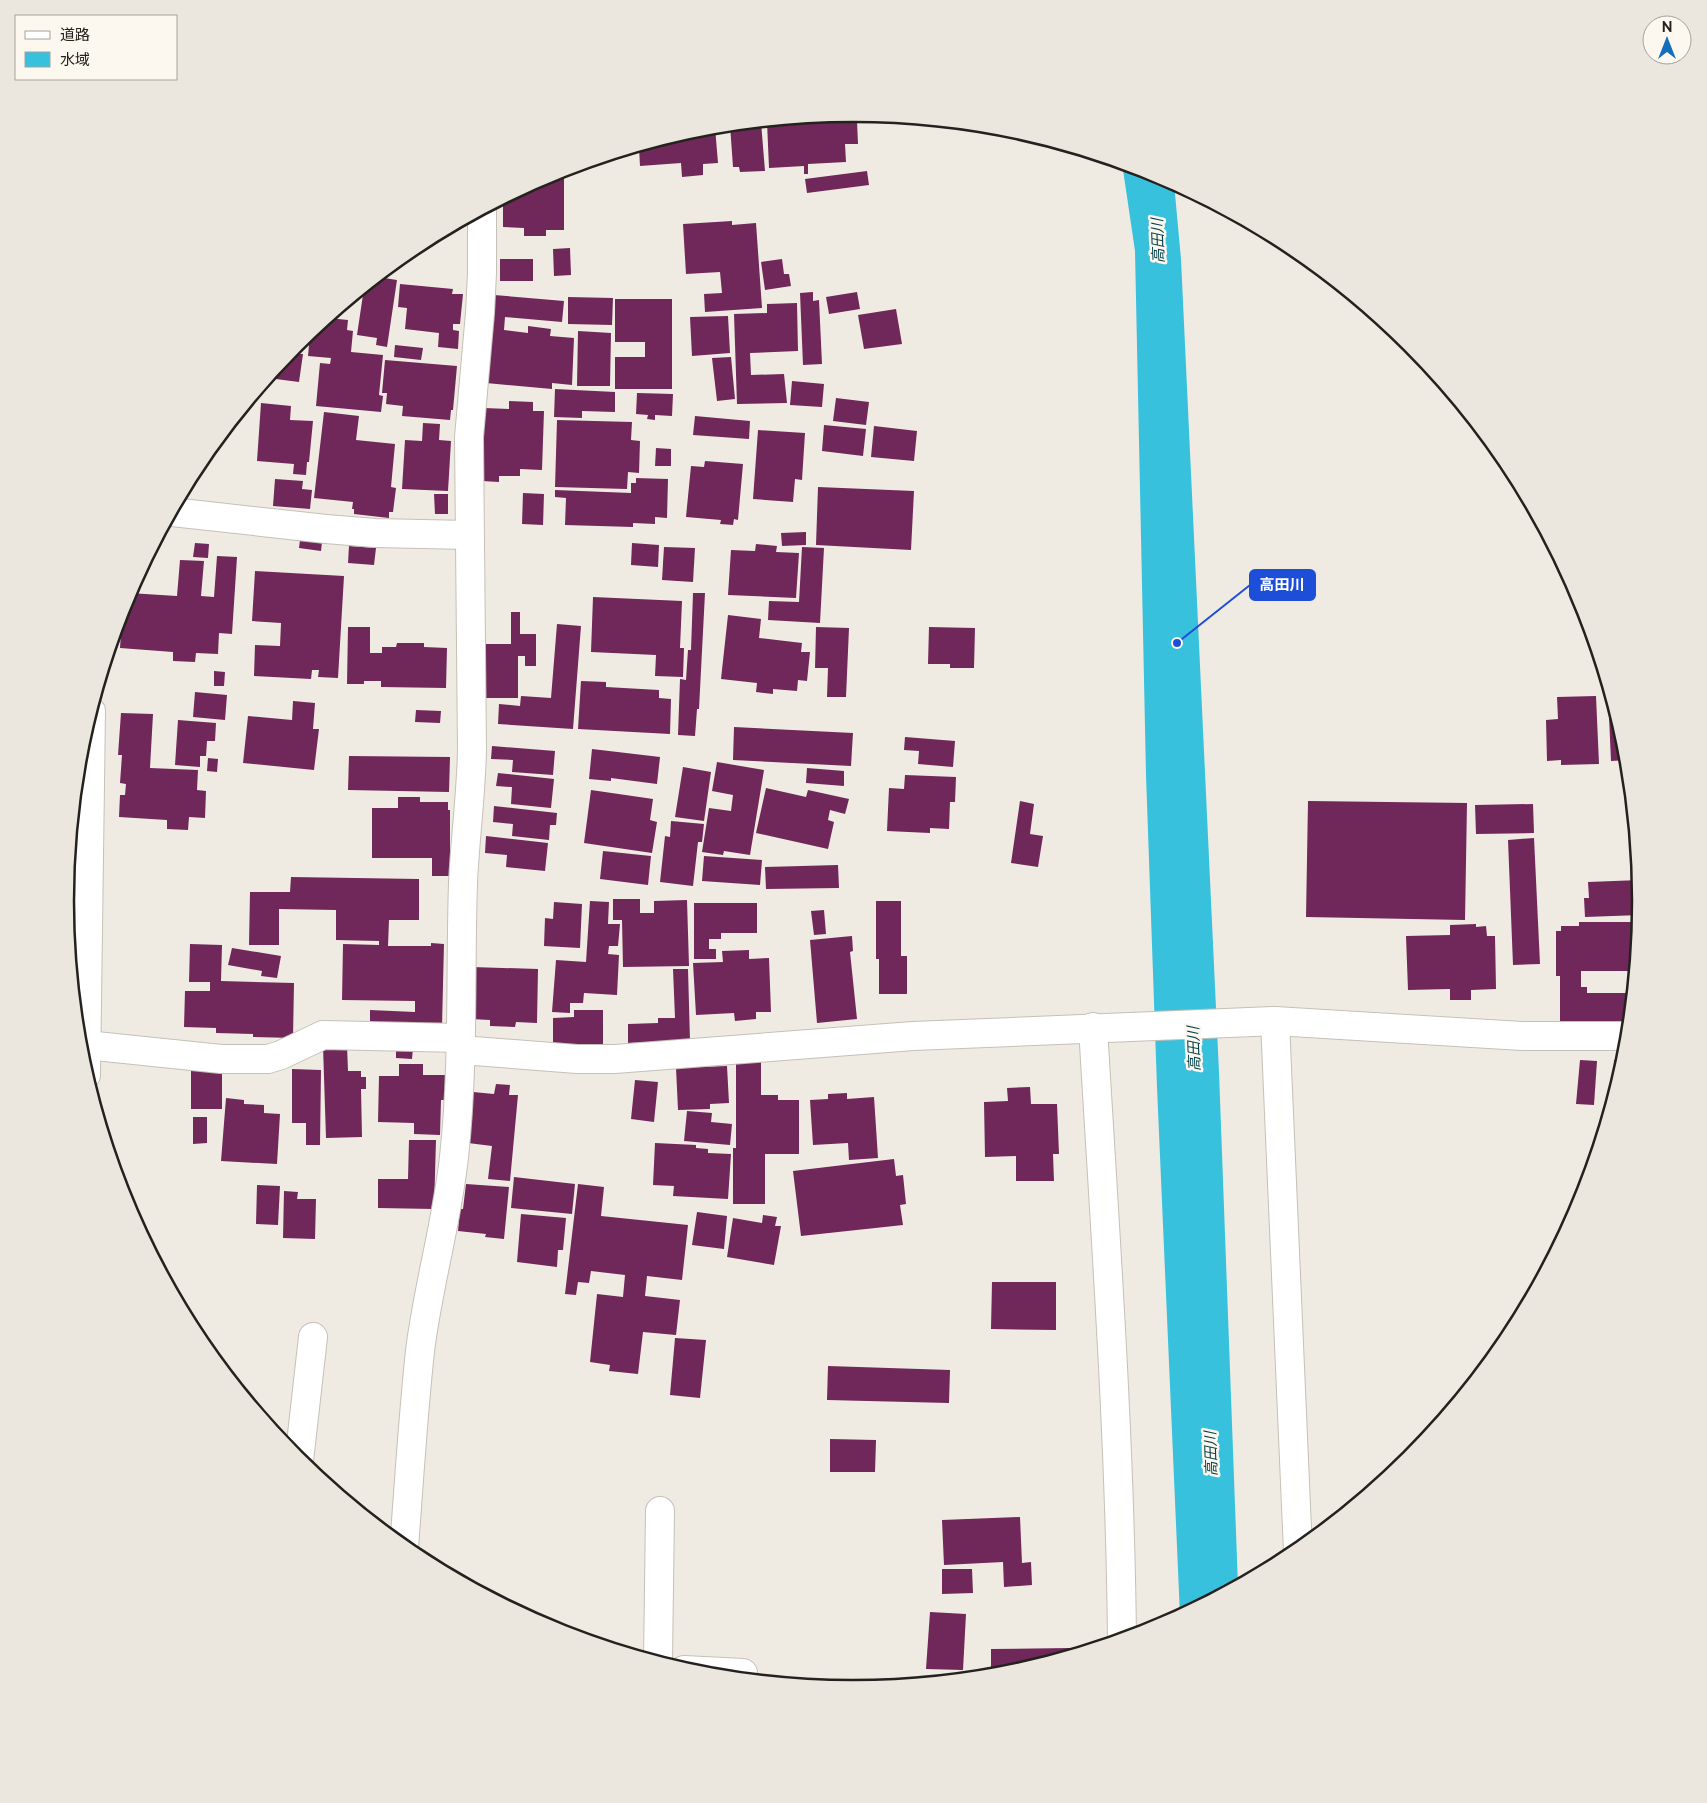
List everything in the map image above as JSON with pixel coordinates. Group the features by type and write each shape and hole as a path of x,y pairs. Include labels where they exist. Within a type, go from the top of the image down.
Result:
{"street":[{"path":"405,1539 420,1351 448,1200 454,1156 461,1044 463,883 472,759 469,437 480,313 482,216"},
{"path":"178,513 326,529 469,536"},
{"path":"81,1006 90,745"},
{"path":"87,1045 221,1059 268,1059 281,1055 323,1035 461,1044 577,1059 615,1059 913,1036 1275,1020 1522,1036 1621,1036"},
{"path":"1275,1020 1298,1542"},
{"path":"1093,1027 1116,1425 1122,1633"},
{"path":"300,1451 312,1337"},
{"path":"658,1656 660,1511"}],"water":[{"path":"1123,170 1175,191 1181,259 1219,1072 1238,1580 1180,1609 1157,1087 1146,775 1135,251"}],"building":[{"path":"857,122 858,144 845,144 846,162 808,164 808,174 804,174 804,166 769,168 767,127 803,123"},
{"path":"761,127 765,171 740,172 739,167 733,167 730,132"},
{"path":"716,134 718,163 703,164 703,175 682,177 681,163 640,166 639,152"},
{"path":"867,171 869,185 807,193 805,179"},
{"path":"564,178 564,230 546,230 546,236 524,236 524,228 503,227 503,205"},
{"path":"732,221 732,225 756,223 762,308 705,312 704,294 722,293 720,272 686,274 683,224"},
{"path":"570,248 571,275 554,276 553,249"},
{"path":"500,259 533,259 533,281 500,281"},
{"path":"782,259 784,274 789,274 791,286 765,290 761,262"},
{"path":"386,278 397,280 387,347 376,345 377,338 357,335 363,296"},
{"path":"400,284 453,289 452,294 463,294 460,324 453,324 453,330 459,331 458,349 438,347 439,333 405,329 407,308 398,307"},
{"path":"813,292 813,301 819,300 822,364 803,365 800,293"},
{"path":"857,292 860,309 829,314 826,297"},
{"path":"494,295 564,301 562,322 505,317 504,330 528,333 528,326 551,329 550,336 574,338 572,385 552,383 552,389 486,383"},
{"path":"568,297 613,298 612,325 568,324"},
{"path":"615,299 672,299 672,389 615,389 615,357 645,357 645,342 615,342"},
{"path":"797,303 798,351 750,353 751,375 784,374 787,403 737,404 734,314 767,313 767,304"},
{"path":"896,309 902,344 864,349 858,315"},
{"path":"728,316 730,353 692,356 690,317"},
{"path":"335,319 348,320 347,330 353,331 351,352 383,355 379,395 383,396 381,412 316,406 320,363 330,364 331,358 308,356 309,345"},
{"path":"578,331 611,333 610,386 577,386"},
{"path":"395,345 423,348 421,360 394,357"},
{"path":"298,354 303,354 299,382 275,379"},
{"path":"731,357 735,399 717,401 712,358"},
{"path":"385,360 457,366 453,410 451,410 450,420 402,416 403,406 386,404 387,393 382,393"},
{"path":"792,381 824,384 822,407 790,405"},
{"path":"555,389 615,392 615,412 582,411 582,418 554,417"},
{"path":"637,393 673,394 672,416 655,415 655,420 647,419 648,415 636,414"},
{"path":"836,398 869,402 866,425 833,421"},
{"path":"509,401 533,402 533,411 544,411 542,470 520,469 520,476 499,476 499,482 482,481 484,408 509,409"},
{"path":"261,403 291,406 290,420 313,421 306,475 293,474 294,464 257,461"},
{"path":"324,412 359,416 356,440 395,444 391,487 396,488 393,512 389,512 389,518 354,514 354,509 352,509 353,502 314,498"},
{"path":"695,416 750,421 749,439 693,435"},
{"path":"557,420 632,422 631,440 640,441 639,473 628,472 627,489 555,487"},
{"path":"423,423 440,424 439,440 451,441 448,491 402,489 405,440 422,441"},
{"path":"824,425 866,429 863,456 822,451"},
{"path":"874,426 917,431 914,461 871,457"},
{"path":"758,430 805,433 802,480 795,479 793,502 753,499"},
{"path":"656,448 671,449 671,466 655,466"},
{"path":"705,461 743,464 738,520 734,519 733,525 720,524 721,520 686,517 691,466 704,467"},
{"path":"636,478 668,479 667,518 655,517 655,524 633,523 633,527 565,525 566,498 555,497 555,490 631,493 631,483 636,483"},
{"path":"275,479 303,481 302,489 312,490 310,509 273,506"},
{"path":"818,487 914,491 911,550 816,545"},
{"path":"523,493 544,494 543,525 522,524"},
{"path":"434,494 448,494 448,514 435,514"},
{"path":"806,532 806,545 782,546 781,533"},
{"path":"300,540 322,542 321,551 299,548"},
{"path":"195,543 209,544 208,558 193,557"},
{"path":"632,543 659,545 658,567 631,565"},
{"path":"756,544 777,546 776,552 799,553 796,598 728,595 731,550 755,551"},
{"path":"349,546 376,548 374,565 348,563"},
{"path":"664,547 695,548 693,582 662,580"},
{"path":"802,547 824,548 820,623 768,620 769,601 799,602"},
{"path":"217,556 237,557 232,634 219,633 218,654 196,653 195,662 173,661 173,652 120,648 121,635 137,594 177,596 180,560 204,561 201,596 214,597"},
{"path":"255,571 344,576 338,678 318,677 319,670 312,670 311,679 254,676 255,645 280,646 281,623 252,621"},
{"path":"693,593 705,593 699,709 697,709 695,736 678,735 680,679 686,680 688,650 691,650"},
{"path":"593,597 682,601 680,648 684,648 683,677 655,676 656,655 591,652"},
{"path":"511,612 520,612 520,634 536,634 536,666 525,666 525,656 518,656 518,698 483,698 483,644 511,644"},
{"path":"728,615 761,619 759,638 802,643 801,652 810,652 807,681 798,680 797,691 773,689 773,694 756,692 757,683 721,679"},
{"path":"557,624 581,626 573,729 498,724 499,704 520,706 521,696 551,698"},
{"path":"348,627 370,627 370,653 382,653 382,647 396,647 397,643 424,643 424,647 447,648 446,688 381,687 381,681 347,684"},
{"path":"816,627 849,628 846,697 827,697 828,668 815,668"},
{"path":"929,627 975,628 974,668 950,668 950,664 928,664"},
{"path":"214,671 225,672 224,686 214,686"},
{"path":"581,681 606,682 606,687 659,690 659,698 671,699 670,734 578,729"},
{"path":"195,692 227,695 225,720 193,717"},
{"path":"1596,696 1599,764 1561,765 1561,760 1547,761 1546,720 1558,719 1557,697"},
{"path":"293,701 315,703 313,729 319,729 314,770 243,763 248,716 292,720"},
{"path":"416,710 441,711 440,723 415,722"},
{"path":"121,713 153,714 150,768 198,770 197,790 206,791 205,818 189,817 188,830 167,829 167,820 119,817 120,795 125,795 126,784 120,783 122,755 118,755"},
{"path":"1609,716 1611,716 1620,760 1611,761"},
{"path":"178,720 216,723 215,741 207,741 206,756 200,756 200,767 175,765"},
{"path":"734,727 853,733 851,766 733,760"},
{"path":"905,737 955,741 953,767 918,764 919,751 904,750"},
{"path":"492,746 555,751 553,775 512,772 513,760 491,759"},
{"path":"592,749 660,757 657,784 611,778 611,781 589,779"},
{"path":"349,756 450,757 449,792 348,790"},
{"path":"208,758 218,759 217,772 207,771"},
{"path":"717,762 764,770 750,855 724,851 723,855 702,852 709,808 731,811 733,795 712,791"},
{"path":"683,767 711,772 704,821 675,817"},
{"path":"807,768 844,771 844,786 806,783"},
{"path":"498,773 554,779 551,808 511,804 512,787 496,786"},
{"path":"905,775 956,777 955,802 950,802 949,829 930,828 930,833 887,831 889,788 904,789"},
{"path":"766,788 806,797 808,790 849,799 845,814 830,810 828,820 834,822 828,849 756,833"},
{"path":"591,790 653,799 650,820 657,822 652,853 584,843"},
{"path":"398,797 420,797 420,802 448,802 448,810 450,810 450,876 432,876 432,858 372,858 372,808 398,808"},
{"path":"1020,801 1034,804 1030,834 1043,836 1038,867 1011,863"},
{"path":"1308,801 1467,803 1465,920 1306,917"},
{"path":"1533,804 1534,833 1476,834 1475,805"},
{"path":"494,806 557,813 556,825 550,825 549,840 512,836 513,824 493,822"},
{"path":"671,821 704,824 702,842 698,842 693,886 660,882 665,836 670,837"},
{"path":"486,836 548,843 545,871 506,867 507,855 485,853"},
{"path":"1534,838 1540,964 1513,965 1508,840"},
{"path":"603,851 651,856 648,885 600,879"},
{"path":"704,856 762,860 760,885 702,881"},
{"path":"838,865 839,888 766,889 765,867"},
{"path":"291,877 419,879 419,920 389,920 388,946 431,946 431,943 444,944 442,1027 370,1026 370,1010 415,1012 415,1001 342,1000 343,944 379,945 379,941 336,940 336,910 279,909 279,945 249,945 250,892 290,892"},
{"path":"1633,880 1633,915 1585,917 1584,898 1589,898 1588,882"},
{"path":"613,899 640,899 640,913 654,913 654,901 687,900 689,966 623,967 622,920 613,920"},
{"path":"590,901 609,902 608,924 620,924 618,946 609,946 608,954 619,955 617,995 584,993 583,1003 570,1003 570,1013 552,1012 556,960 586,962"},
{"path":"876,901 901,901 901,956 907,956 907,994 879,994 879,959 876,959"},
{"path":"554,902 582,904 580,948 544,946 545,918 553,919"},
{"path":"694,903 757,903 757,933 721,933 721,939 709,939 709,949 716,949 716,959 694,959"},
{"path":"824,910 826,934 814,935 811,911"},
{"path":"1579,922 1633,922 1630,971 1581,971 1581,987 1587,987 1587,993 1628,993 1624,1021 1560,1021 1560,976 1556,976 1556,931 1561,931 1561,926 1579,926"},
{"path":"1476,924 1476,927 1486,926 1487,936 1495,936 1496,989 1471,990 1471,1000 1450,1000 1450,989 1408,990 1406,936 1450,935 1450,925"},
{"path":"852,936 853,951 850,952 857,1019 817,1023 810,940"},
{"path":"190,944 222,945 221,981 294,983 293,1038 253,1037 253,1034 216,1033 216,1028 184,1027 185,991 210,991 210,982 189,982"},
{"path":"232,948 281,956 277,978 261,976 262,971 228,965"},
{"path":"749,950 749,959 769,958 771,1012 756,1012 756,1019 735,1021 734,1013 696,1015 693,963 723,962 722,951"},
{"path":"472,967 538,969 537,1023 516,1022 515,1027 490,1026 490,1020 471,1019"},
{"path":"673,969 688,969 690,1041 628,1043 628,1024 658,1023 658,1018 675,1018"},
{"path":"574,1010 603,1010 603,1047 553,1047 553,1018 574,1017"},
{"path":"347,1045 348,1071 361,1071 361,1077 366,1077 366,1089 361,1089 362,1137 326,1138 323,1046"},
{"path":"396,1047 413,1048 412,1059 396,1058"},
{"path":"1580,1060 1597,1061 1594,1105 1576,1104"},
{"path":"1614,1060 1617,1060 1614,1073"},
{"path":"736,1062 761,1062 761,1095 778,1095 778,1100 799,1100 799,1154 765,1154 765,1204 733,1204 733,1148 736,1148"},
{"path":"399,1064 423,1064 423,1075 445,1075 445,1100 441,1100 440,1135 414,1134 414,1123 378,1122 379,1076 399,1076"},
{"path":"727,1066 729,1103 710,1104 710,1109 678,1110 676,1068"},
{"path":"191,1069 222,1069 222,1109 191,1109"},
{"path":"292,1069 321,1070 320,1145 306,1145 306,1123 292,1123"},
{"path":"635,1080 658,1082 654,1122 631,1119"},
{"path":"496,1084 510,1085 509,1095 518,1095 510,1181 488,1179 492,1146 468,1143 473,1092 494,1094"},
{"path":"1030,1087 1031,1104 1057,1104 1059,1154 1053,1154 1054,1181 1016,1181 1016,1156 985,1157 984,1102 1008,1101 1007,1088"},
{"path":"847,1093 847,1099 874,1097 878,1158 849,1160 848,1143 813,1145 810,1100 828,1099 828,1094"},
{"path":"226,1098 244,1100 244,1104 264,1105 264,1113 280,1114 277,1164 221,1161"},
{"path":"687,1111 712,1113 711,1122 732,1124 730,1145 684,1141"},
{"path":"193,1117 207,1117 207,1143 193,1144"},
{"path":"409,1140 436,1140 434,1209 378,1208 378,1179 408,1179"},
{"path":"655,1143 696,1145 696,1148 708,1149 708,1153 731,1154 728,1199 673,1196 674,1186 653,1185"},
{"path":"894,1159 896,1176 903,1175 906,1204 900,1205 903,1225 801,1236 793,1171"},
{"path":"514,1177 575,1184 572,1214 511,1208"},
{"path":"466,1184 509,1187 504,1239 485,1237 486,1234 458,1231 460,1209 463,1209"},
{"path":"578,1184 604,1187 601,1216 688,1225 682,1280 647,1276 645,1296 680,1300 676,1335 643,1332 638,1374 609,1371 610,1365 590,1362 597,1294 623,1297 625,1275 591,1271 589,1283 578,1282 576,1295 565,1294"},
{"path":"257,1185 280,1186 278,1225 256,1224"},
{"path":"284,1191 298,1192 297,1199 316,1199 315,1239 283,1238"},
{"path":"697,1212 727,1216 724,1249 692,1245"},
{"path":"521,1214 566,1218 563,1250 558,1250 557,1267 517,1262"},
{"path":"763,1215 777,1217 775,1226 781,1226 774,1265 727,1257 733,1218 762,1223"},
{"path":"992,1282 1056,1282 1056,1330 991,1329"},
{"path":"675,1338 706,1340 700,1398 670,1395"},
{"path":"828,1366 950,1370 949,1403 827,1400"},
{"path":"830,1439 876,1440 875,1472 830,1472"},
{"path":"1020,1517 1022,1563 1031,1562 1032,1585 1004,1587 1003,1562 944,1565 942,1520"},
{"path":"942,1569 972,1569 973,1593 942,1594"},
{"path":"930,1612 966,1614 963,1670 926,1669"},
{"path":"1070,1648 1070,1650 991,1669 991,1649"}],"place":[{"name":"高田川","path":"1177,643"}]}
